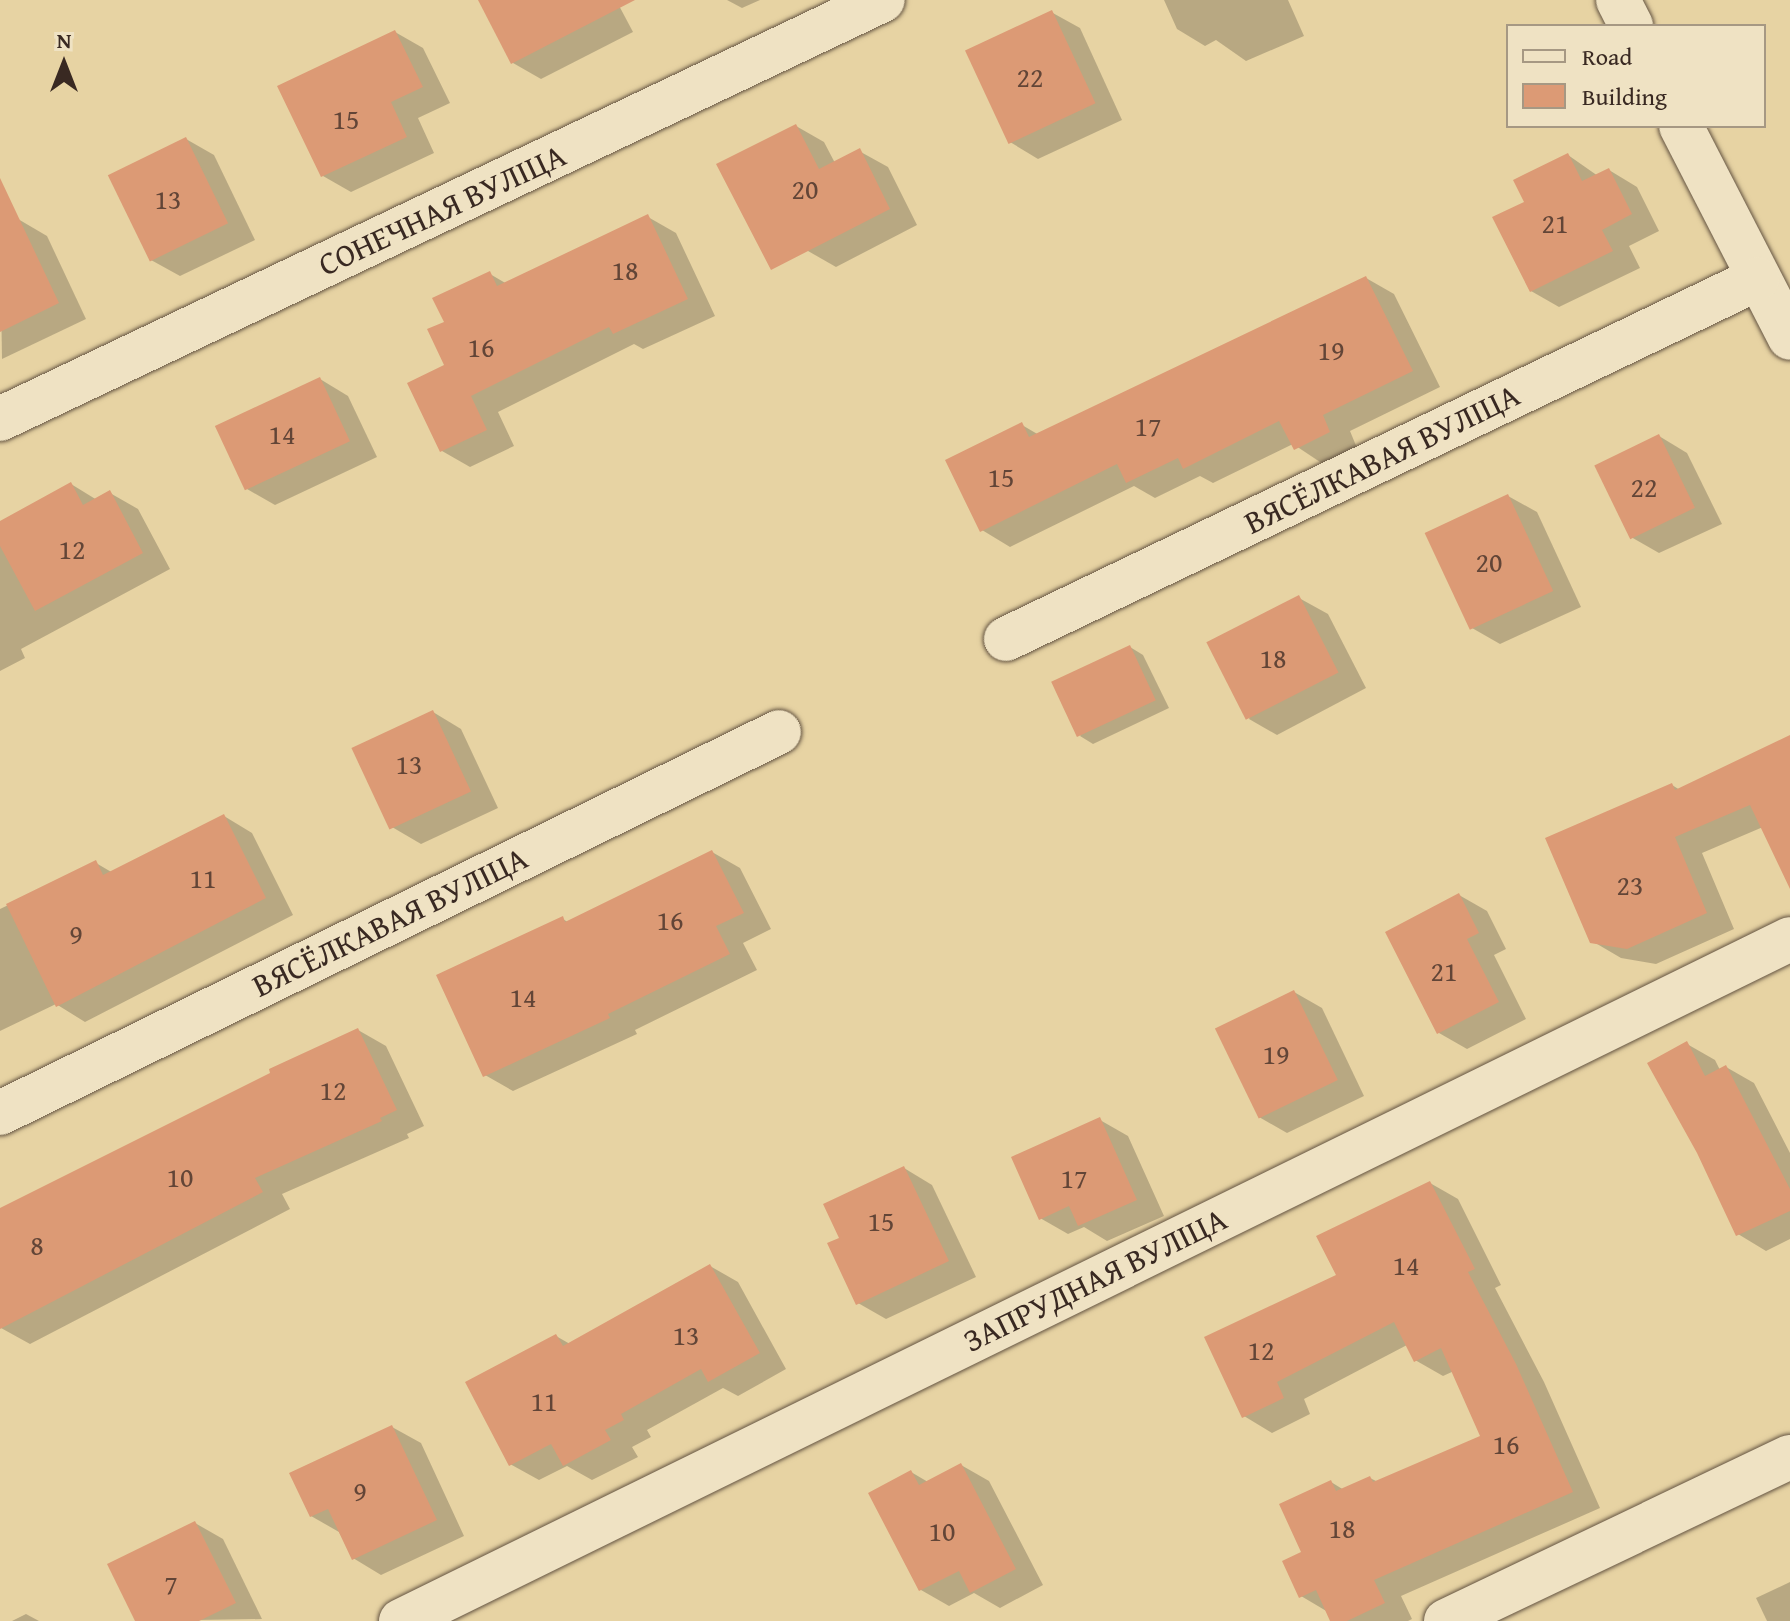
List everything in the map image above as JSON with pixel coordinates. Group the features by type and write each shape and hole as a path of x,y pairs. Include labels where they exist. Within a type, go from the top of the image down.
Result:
{"street":[{"name":"СОНЕЧНАЯ ВУЛІЦА","path":"0,419 883,0"},
{"path":"1618,0 1630,24"},
{"path":"1682,128 1790,338"},
{"name":"ВЯСЁЛКАВАЯ ВУЛІЦА","path":"1006,639 1757,279"},
{"name":"ВЯСЁЛКАВАЯ ВУЛІЦА","path":"0,1113 779,732"},
{"name":"ЗАПРУДНАЯ ВУЛІЦА","path":"401,1621 1790,939"},
{"path":"1446,1621 1790,1457"}],"building":[{"path":"478,0 635,0 511,64"},
{"path":"1052,10 1096,103 1009,144 965,51"},
{"path":"395,30 423,87 391,102 407,137 321,177 277,86"},
{"path":"796,124 819,169 860,148 890,209 771,270 716,164"},
{"path":"186,137 228,223 150,261 108,175"},
{"path":"1568,153 1582,181 1609,168 1632,214 1602,230 1613,251 1530,292 1492,217 1524,202 1513,180"},
{"path":"0,178 59,303 0,332"},
{"path":"648,214 688,299 613,334 609,327 471,396 487,430 440,452 407,383 444,365 427,329 444,322 432,298 490,271 497,286"},
{"path":"1366,276 1413,371 1323,415 1330,432 1294,450 1279,421 1183,469 1178,458 1126,483 1117,464 980,532 945,460 1022,422 1029,437"},
{"path":"320,377 350,441 245,490 215,426"},
{"path":"1659,434 1695,508 1630,539 1594,466"},
{"path":"71,482 83,505 110,490 143,553 35,611 0,546 0,521"},
{"path":"1508,494 1553,591 1470,630 1425,533"},
{"path":"1299,595 1338,673 1246,720 1206,642"},
{"path":"1130,645 1156,700 1077,737 1051,682"},
{"path":"433,710 471,792 389,830 351,748"},
{"path":"1790,735 1790,889 1750,805 1675,837 1707,913 1627,949 1590,943 1545,838 1672,783 1675,790"},
{"path":"224,814 266,898 56,1007 6,904 96,860 103,875"},
{"path":"712,850 744,913 716,926 730,954 608,1014 610,1018 483,1077 436,975 563,916 565,922"},
{"path":"1459,893 1479,933 1467,939 1499,1002 1437,1034 1385,932"},
{"path":"1294,990 1338,1080 1259,1118 1215,1029"},
{"path":"358,1028 397,1110 380,1118 382,1121 255,1178 263,1192 0,1329 0,1208 270,1073 269,1069"},
{"path":"1687,1041 1705,1076 1726,1065 1790,1189 1790,1211 1736,1236 1697,1153 1647,1063"},
{"path":"1100,1117 1137,1200 1078,1226 1069,1206 1039,1220 1011,1157"},
{"path":"904,1166 949,1261 856,1305 827,1243 839,1238 823,1204"},
{"path":"1430,1181 1475,1269 1468,1272 1516,1364 1573,1492 1374,1580 1385,1603 1347,1621 1330,1621 1316,1590 1299,1598 1282,1561 1301,1552 1279,1504 1331,1480 1336,1491 1370,1476 1373,1482 1480,1436 1441,1348 1414,1362 1394,1322 1277,1382 1284,1398 1242,1418 1204,1337 1336,1275 1316,1236"},
{"path":"710,1264 760,1353 708,1382 701,1369 621,1414 624,1420 605,1430 611,1440 563,1466 551,1444 509,1466 465,1382 556,1334 563,1346"},
{"path":"392,1425 437,1520 352,1560 328,1509 310,1517 289,1473"},
{"path":"961,1463 1016,1569 970,1593 959,1571 919,1591 868,1493 911,1470 919,1485"},
{"path":"195,1521 236,1603 199,1621 135,1621 107,1564"}]}
